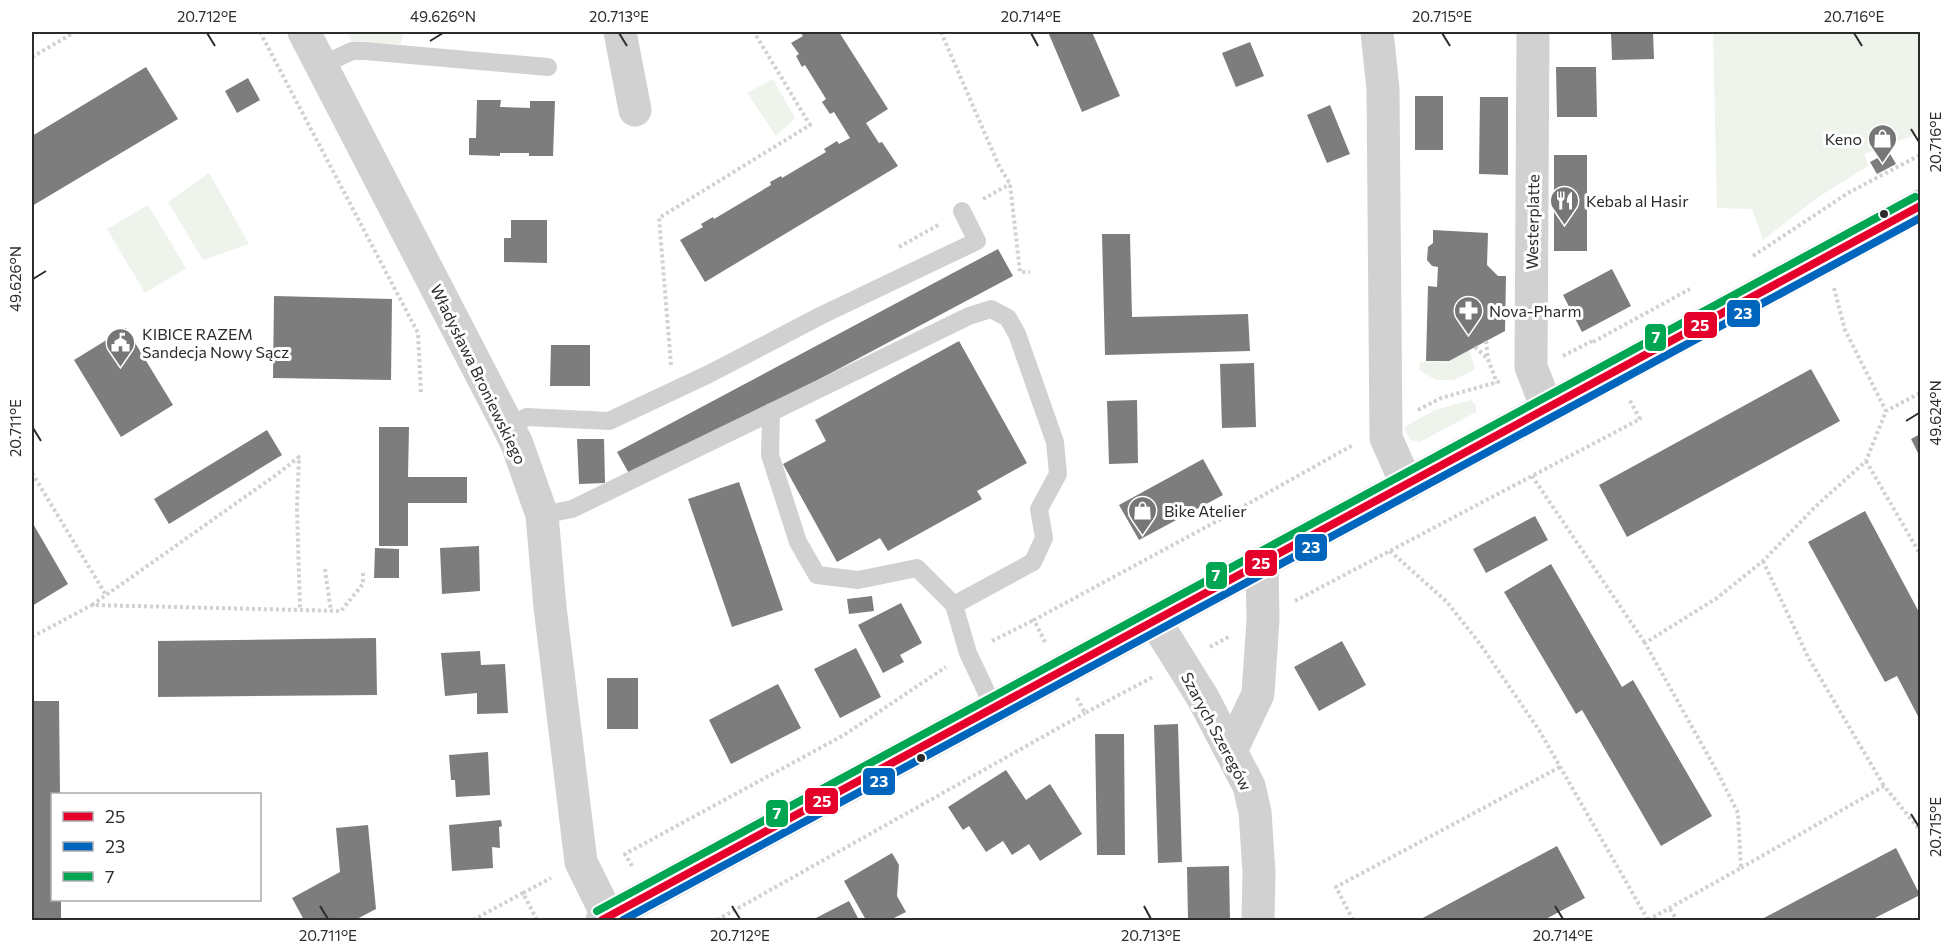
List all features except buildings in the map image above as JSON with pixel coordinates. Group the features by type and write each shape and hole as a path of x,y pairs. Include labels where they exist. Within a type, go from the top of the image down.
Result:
{"street":[{"name":"Władysława Broniewskiego","path":"304,32 517,444 542,515 549,608 581,862 605,919"},
{"path":"620,32 635,110"},
{"path":"1377,32 1383,89 1386,438 1407,485"},
{"name":"Westerplatte","path":"1533,32 1531,367 1547,408"},
{"path":"605,919 1547,408 1619,383 1920,206"},
{"path":"1231,751 1258,694 1263,619 1262,562"},
{"name":"Szarych Szeregów","path":"1155,621 1203,698 1249,786 1255,812 1259,872 1258,921"}],"lane":[{"path":"322,65 352,51 365,51 548,67"},
{"path":"508,426 527,417 609,421 709,374 822,315 977,241 962,211"},
{"path":"542,515 572,509 969,316 991,309 1008,318 1017,334 1055,442 1058,474 1039,509 1044,538 1033,562 954,605"},
{"path":"771,412 770,455 798,542 817,575 858,580 917,568 954,605 968,653 994,708"}],"path":[{"path":"32,57 75,32"},
{"path":"260,32 418,333 420,394"},
{"path":"672,374 659,218 810,125 754,32"},
{"path":"941,32 999,166 1010,184 1020,272 1030,272"},
{"path":"1748,259 1848,193 1920,155"},
{"path":"1833,285 1845,330 1886,411"},
{"path":"650,894 625,854 844,735 968,653 1034,621 1386,426 1441,398 1512,378 1531,367 1557,358 1592,341 1696,287"},
{"path":"1486,341 1488,358 1497,383"},
{"path":"717,921 1085,713 1640,419 1592,341"},
{"path":"1475,347 1488,358"},
{"path":"1645,643 1717,598 1763,561 1815,507 1866,461 1886,411 1920,393"},
{"path":"32,637 92,605 299,457 297,508 300,610"},
{"path":"1866,461 1920,554"},
{"path":"32,473 106,595"},
{"path":"1532,476 1645,643 1714,766 1738,813 1741,868"},
{"path":"1390,551 1447,602 1480,644 1539,730 1648,921 1884,786"},
{"path":"1763,561 1808,657 1884,786 1920,830"},
{"path":"325,569 331,611"},
{"path":"92,605 341,611 363,584 363,571"},
{"path":"1034,621 1085,713"},
{"path":"1353,921 1336,887 1560,767"},
{"path":"473,921 523,893 537,921"},
{"path":"1670,909 1677,921"}],"shaded area":[{"path":"347,32 403,32 401,44 352,42"},
{"path":"1713,32 1920,32 1920,133 1865,154 1868,166 1817,198 1763,240 1752,209 1717,208"},
{"path":"773,79 795,118 776,136 747,93"},
{"path":"209,173 249,244 203,260 168,202"},
{"path":"148,205 186,268 145,293 107,229"},
{"path":"1469,350 1475,369 1454,380 1436,380 1419,370 1420,362 1449,361"},
{"path":"1471,400 1476,405 1476,412 1420,442 1410,440 1404,427 1435,410"}],"transit line":[{"name":"7","path":"597,911 1915,197"},
{"name":"25","path":"602,920 1920,206"},
{"name":"23","path":"623,920 1920,218"}],"place":[{"name":"Keno","path":"1883,164"},
{"name":"Kebab al Hasir","path":"1565,226"},
{"name":"Nova-Pharm","path":"1468,336"},
{"name":"KIBICE RAZEM Sandecja Nowy Sącz","path":"121,368"},
{"name":"Bike Atelier","path":"1143,536"}]}
